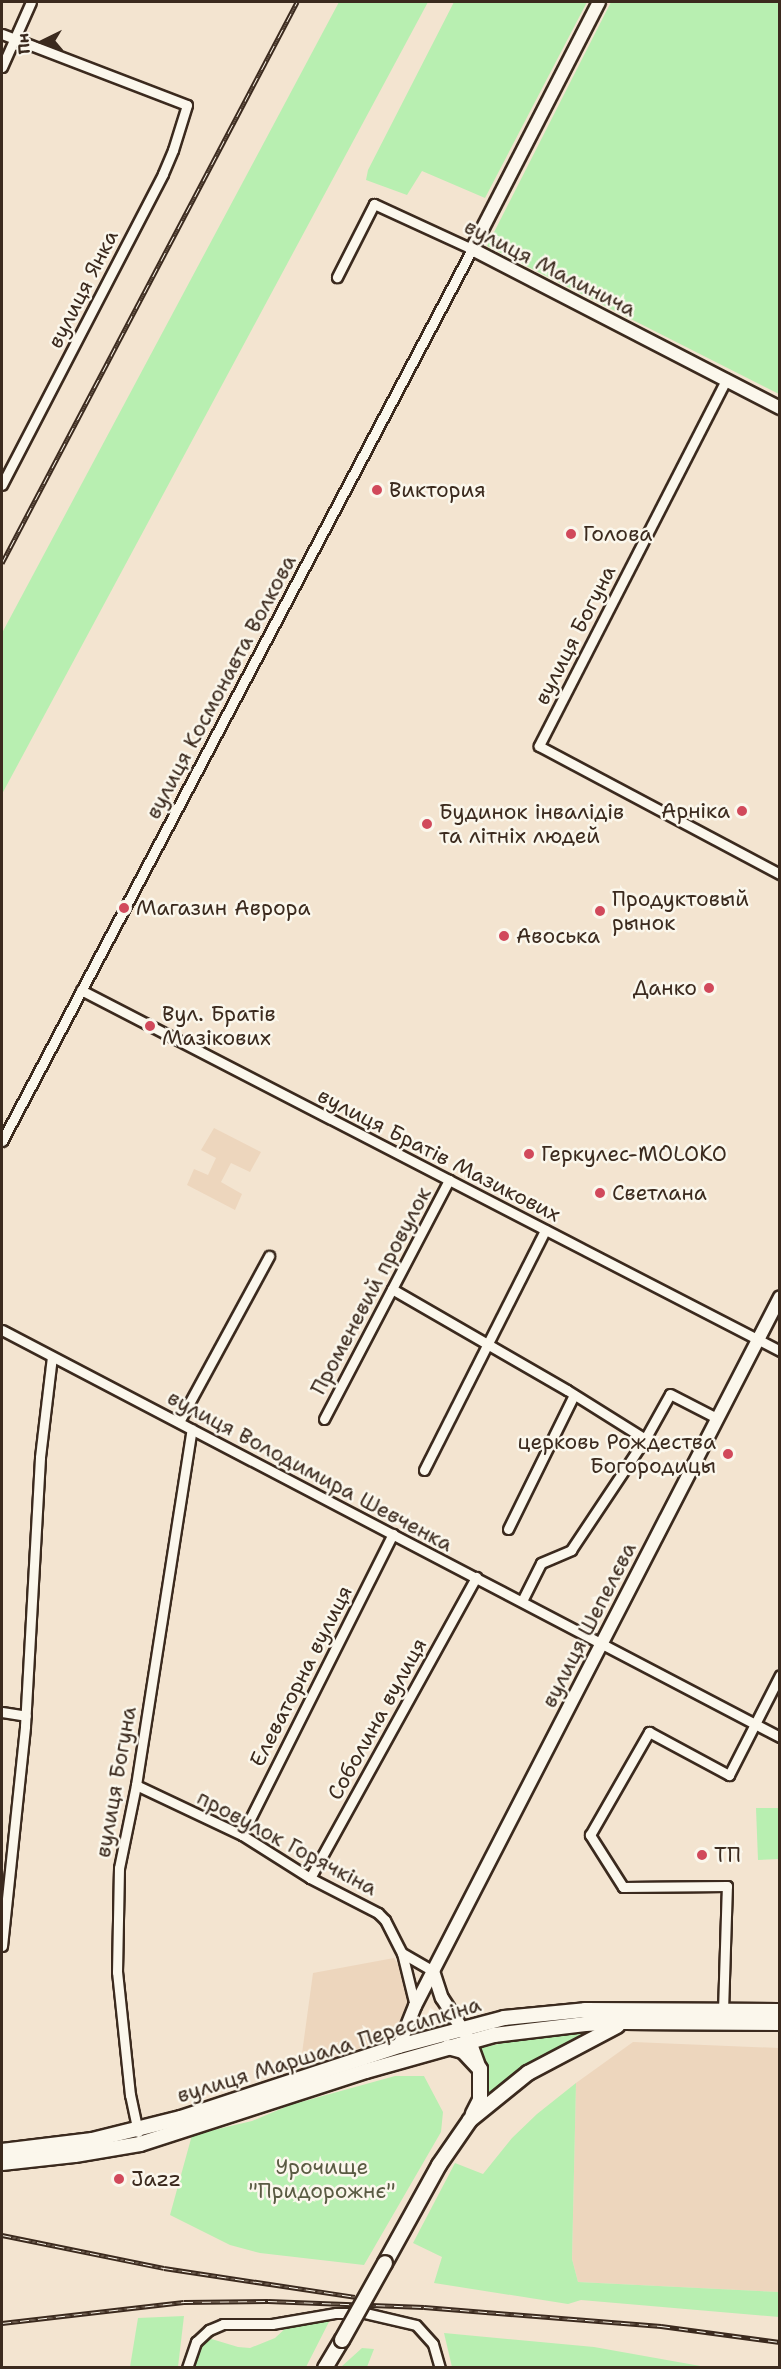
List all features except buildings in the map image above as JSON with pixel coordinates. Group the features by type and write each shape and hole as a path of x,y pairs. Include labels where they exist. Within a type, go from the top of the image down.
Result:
{"main road":[{"name":"вулиця Маршала Пересипкіна","path":"2,2151 139,2137 182,2118 399,2046 461,2027 504,2018 553,2012 780,2011"},
{"name":"вулиця Маршала Пересипкіна","path":"2,2163 75,2155 470,2041 516,2032 624,2022 780,2023"},
{"path":"470,2120 528,2073 624,2022"},
{"path":"326,2367 439,2165 470,2120 480,2100 480,2069 463,2051 448,2048"}],"street":[{"path":"2,67 31,2"},
{"path":"472,249 600,2"},
{"path":"2,34 15,39"},
{"name":"вулиця Янка","path":"2,485 163,174 187,105 15,39"},
{"name":"вулиця Малинича","path":"337,277 374,204 472,249 780,408"},
{"name":"вулиця Космонавта Волкова","path":"2,1141 472,249"},
{"name":"вулиця Богуна","path":"726,380 539,746 780,874"},
{"name":"вулиця Братів Мазикових","path":"81,990 780,1352"},
{"name":"Променевий провулок","path":"324,1419 449,1180"},
{"path":"424,1470 545,1230"},
{"path":"179,1422 269,1256"},
{"path":"392,1289 487,1343 645,1439"},
{"name":"вулиця Шепелєва","path":"399,2046 415,2006 780,1297"},
{"name":"вулиця Володимира Шевченка","path":"2,1330 780,1737"},
{"path":"2,1946 26,1716 40,1457 52,1356"},
{"path":"522,1601 541,1563 571,1550 645,1439 670,1394 717,1418"},
{"path":"508,1529 574,1395"},
{"name":"вулиця Богуна","path":"139,2137 130,2095 117,1972 119,1868 136,1785 192,1429"},
{"name":"Елеваторна вулиця","path":"242,1835 393,1534"},
{"name":"Соболина вулиця","path":"310,1878 476,1577"},
{"path":"723,2011 727,1886 623,1887 590,1835 649,1732 729,1775 780,1676"},
{"path":"2,1712 26,1716"},
{"name":"провулок Горячкіна","path":"136,1785 242,1835 310,1878 378,1913 385,1920 402,1953 415,2006"},
{"path":"402,1953 433,1971 442,1998 470,2041 480,2069"},
{"path":"187,2367 196,2342 209,2330 223,2324 273,2324 327,2314 365,2313 416,2325 433,2344 441,2367"}],"shaded area":[{"path":"214,1128 261,1152 250,1172 231,1163 221,1182 242,1194 235,1210 187,1185 194,1169 208,1175 216,1158 201,1150"},
{"path":"394,1958 414,1990 396,2036 300,2068 313,1973"},
{"path":"633,2042 779,2048 779,2292 578,2282 572,2259 576,2083"}],"green space":[{"path":"339,2 428,2 2,794 2,633"},
{"path":"454,2 587,2 485,198 422,171 407,195 366,180 368,170"},
{"path":"611,2 779,2 779,394 487,246"},
{"path":"756,1808 779,1808 779,1859 758,1860"},
{"path":"589,2032 527,2065 489,2095 486,2064 480,2048 536,2036"},
{"name":"Урочище \"Придорожнє\"","path":"395,2076 424,2076 443,2112 441,2132 364,2265 260,2253 230,2245 170,2215 192,2135 252,2121 290,2105"},
{"name":"Урочище \"Придорожнє\"","path":"576,2083 572,2259 578,2282 779,2292 779,2317 581,2300 568,2304 434,2283 442,2257 413,2243 455,2163 483,2174 512,2138 537,2114"},
{"path":"184,2316 178,2367 130,2367 138,2318"},
{"path":"332,2316 306,2367 194,2368 195,2356 205,2337 238,2347 250,2348 275,2338 288,2326 298,2321"},
{"path":"444,2333 594,2347 706,2367 452,2367"},
{"path":"362,2348 374,2349 367,2367 341,2367"}],"railway":[{"path":"2,563 297,2"},
{"path":"2,2235 164,2268 355,2297"},
{"path":"2,2323 184,2302 268,2301 424,2307 661,2326 780,2342"}],"place":[{"name":"Виктория","path":"377,490"},
{"name":"Голова","path":"571,534"},
{"name":"Арніка","path":"742,811"},
{"name":"Будинок інвалідів та літніх людей","path":"427,824"},
{"name":"Магазин Аврора","path":"124,908"},
{"name":"Продуктовый рынок","path":"600,911"},
{"name":"Авоська","path":"504,936"},
{"name":"Данко","path":"709,988"},
{"name":"Вул. Братів Мазікових","path":"150,1026"},
{"name":"Геркулес-MOLOKO","path":"529,1154"},
{"name":"Светлана","path":"600,1193"},
{"name":"церковь Рождества Богородицы","path":"728,1454"},
{"name":"ТП","path":"702,1855"},
{"name":"Jazz","path":"119,2179"}]}
